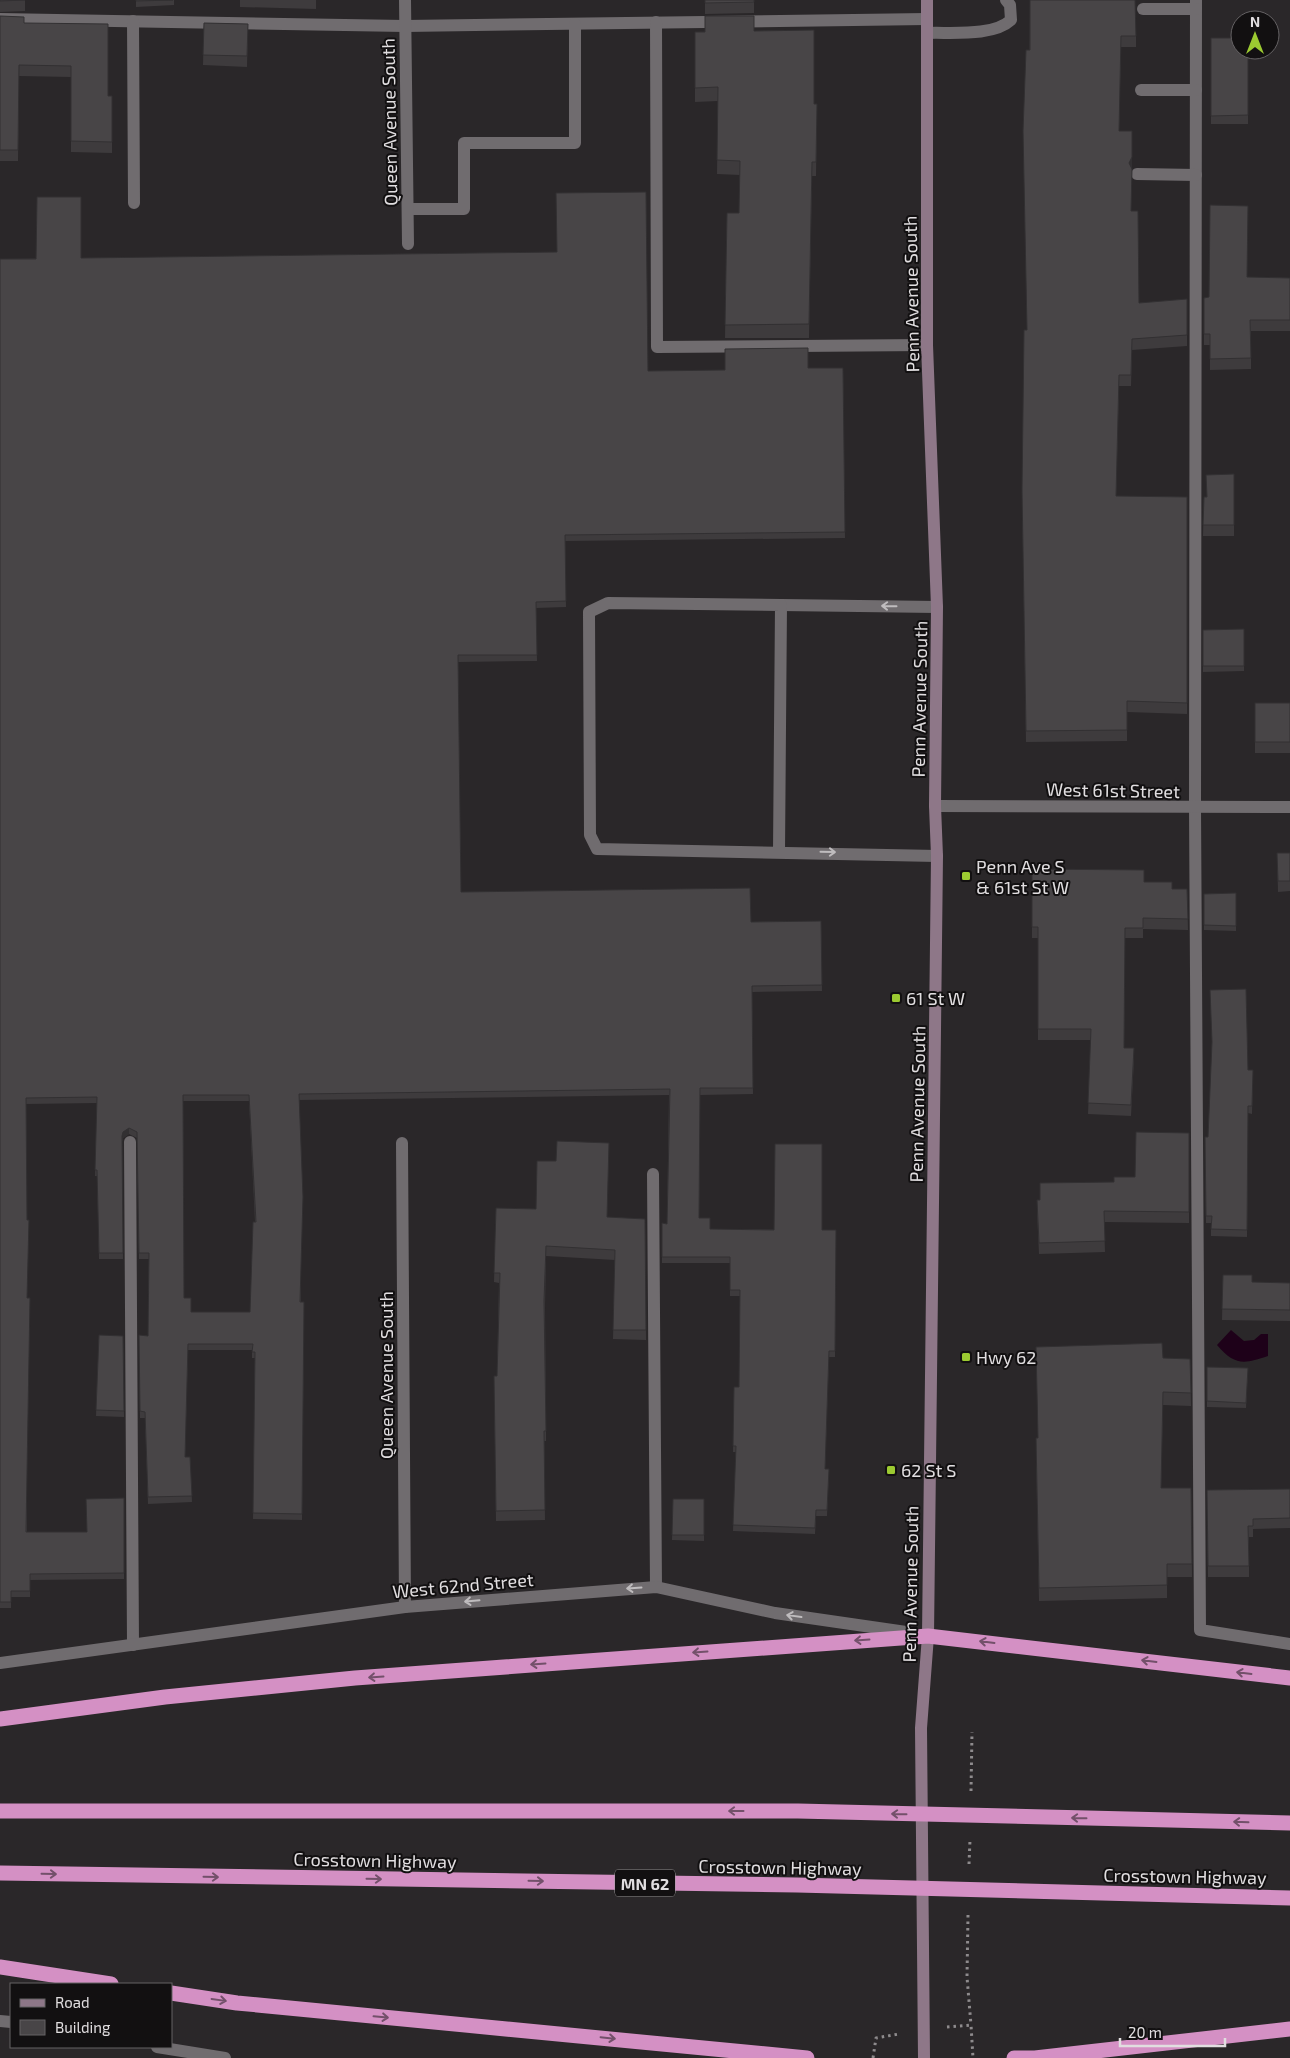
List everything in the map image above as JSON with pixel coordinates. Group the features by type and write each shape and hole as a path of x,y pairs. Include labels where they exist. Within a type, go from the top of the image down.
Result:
{"highway":[{"path":"0,1719 165,1697 355,1678 928,1636 1290,1678"},
{"path":"0,1810 798,1811 1290,1823"},
{"name":"Crosstown Highway","path":"0,1874 797,1885 1290,1898"},
{"path":"0,1967 104,1983"},
{"path":"172,1993 246,2004 807,2058"},
{"path":"1014,2058 1035,2058 1290,2029"}],"main road":[{"name":"Penn Avenue South","path":"924,2058 921,1728 928,1636 937,856 935,806 937,607 928,345 927,0"}],"street":[{"name":"Queen Avenue South","path":"405,0 408,244"},
{"path":"927,33 983,31 1004,26 1011,20 1010,5 1006,0"},
{"path":"1144,9 1196,4 1195,808 1200,1630 1290,1644"},
{"path":"0,19 405,26 927,20"},
{"path":"133,21 134,203"},
{"path":"656,22 657,347 928,345"},
{"path":"408,209 464,209 464,143 575,143 575,24"},
{"path":"1141,90 1196,90"},
{"path":"1137,174 1196,175"},
{"path":"937,607 608,603 589,612 590,835 597,849 937,856"},
{"path":"779,852 781,605"},
{"name":"West 61st Street","path":"935,806 1290,807"},
{"path":"130,1142 133,1645"},
{"name":"Queen Avenue South","path":"402,1143 405,1607"},
{"path":"653,1174 656,1587"},
{"name":"West 62nd Street","path":"0,1663 405,1607 656,1587 775,1613 928,1636"},
{"path":"163,2048 225,2058"}],"path":[{"path":"971,1800 972,1732"},
{"path":"969,1869 970,1840"},
{"path":"968,1908 967,1977 971,2025"}],"shaded area":[{"path":"1231,1330 1244,1341 1254,1340 1261,1334 1268,1334 1268,1356 1246,1362 1229,1357 1217,1345"}],"building":[{"path":"136,0 173,0 136,1"},
{"path":"705,0 754,0 754,2 705,3"},
{"path":"1030,0 1135,0 1136,36 1121,36 1119,131 1132,131 1132,157 1129,163 1132,169 1131,211 1138,211 1139,303 1187,299 1187,335 1132,339 1131,375 1119,375 1116,496 1187,497 1187,703 1127,701 1127,730 1026,731 1022,490 1024,330 1027,330 1023,131 1026,50 1030,50"},
{"path":"0,16 24,17 24,23 108,24 108,96 112,96 112,142 71,141 71,66 19,65 18,150 0,150"},
{"path":"705,16 754,16 754,31 814,30 814,104 817,104 816,162 812,162 809,324 725,325 727,213 739,213 740,161 717,160 718,87 695,88 695,32 705,32"},
{"path":"204,23 248,24 247,56 203,55"},
{"path":"1211,38 1230,38 1230,60 1248,60 1248,115 1211,116"},
{"path":"646,192 648,371 725,370 725,349 808,348 808,368 843,368 845,532 565,535 566,601 536,602 537,655 458,655 461,892 750,888 751,922 821,921 822,985 752,986 753,1088 700,1088 699,1218 710,1218 710,1229 774,1230 775,1144 822,1144 822,1230 836,1230 835,1351 829,1351 825,1469 829,1469 827,1510 816,1510 815,1528 733,1525 736,1446 733,1446 734,1387 739,1387 740,1290 730,1290 730,1257 662,1257 662,1223 667,1224 670,1089 299,1094 303,1197 300,1302 304,1302 302,1514 253,1513 255,1352 252,1352 253,1344 188,1344 185,1457 190,1457 192,1496 148,1497 145,1412 140,1411 139,1335 148,1336 149,1253 139,1253 137,1132 129,1128 123,1132 122,1136 123,1253 99,1253 97,1170 95,1170 97,1097 26,1098 27,1220 29,1220 27,1298 30,1298 26,1532 87,1532 86,1499 124,1498 124,1573 30,1574 30,1591 11,1591 11,1602 0,1602 0,259 36,259 37,197 81,197 81,258 557,252 556,193","holes":["183,1095 249,1095 256,1222 253,1222 250,1312 191,1312 191,1298 184,1298"]},
{"path":"1210,205 1248,206 1247,277 1290,278 1290,320 1250,320 1251,358 1210,359 1210,334 1204,334 1204,298 1209,297"},
{"path":"1234,474 1234,525 1203,525 1204,497 1207,497 1206,475"},
{"path":"1244,629 1244,666 1203,666 1203,630"},
{"path":"1255,703 1290,703 1290,742 1255,742"},
{"path":"1277,853 1290,853 1290,881 1278,881"},
{"path":"1032,869 1144,870 1144,882 1172,882 1172,889 1187,889 1188,919 1143,918 1143,928 1125,928 1124,1048 1134,1048 1131,1105 1088,1103 1091,1029 1038,1029 1038,927 1032,927"},
{"path":"1236,893 1236,926 1204,925 1204,894"},
{"path":"1246,989 1248,1070 1253,1070 1252,1106 1248,1106 1247,1230 1211,1229 1212,1216 1206,1216 1205,1137 1208,1137 1212,1042 1210,990"},
{"path":"1136,1132 1189,1133 1189,1212 1104,1211 1105,1241 1039,1243 1037,1200 1040,1200 1040,1183 1114,1182 1114,1177 1135,1177"},
{"path":"557,1141 609,1143 607,1217 645,1219 646,1330 613,1330 615,1250 546,1246 544,1301 545,1510 496,1511 494,1376 497,1376 500,1273 494,1273 496,1208 536,1209 537,1161 556,1161"},
{"path":"1223,1275 1252,1275 1252,1282 1290,1283 1290,1310 1222,1309"},
{"path":"99,1335 123,1336 124,1411 96,1410"},
{"path":"1162,1343 1163,1358 1190,1359 1191,1393 1163,1392 1161,1488 1191,1488 1192,1564 1167,1564 1167,1585 1039,1588 1036,1347"},
{"path":"1207,1367 1248,1368 1246,1403 1207,1401"},
{"path":"1290,1489 1290,1518 1253,1519 1253,1526 1248,1526 1249,1566 1208,1566 1207,1490"},
{"path":"673,1499 704,1499 704,1535 672,1535"}],"place":[{"name":"Penn Ave S & 61st St W","path":"966,876"},
{"name":"61 St W","path":"896,998"},
{"name":"Hwy 62","path":"966,1357"},
{"name":"62 St S","path":"891,1470"}]}
